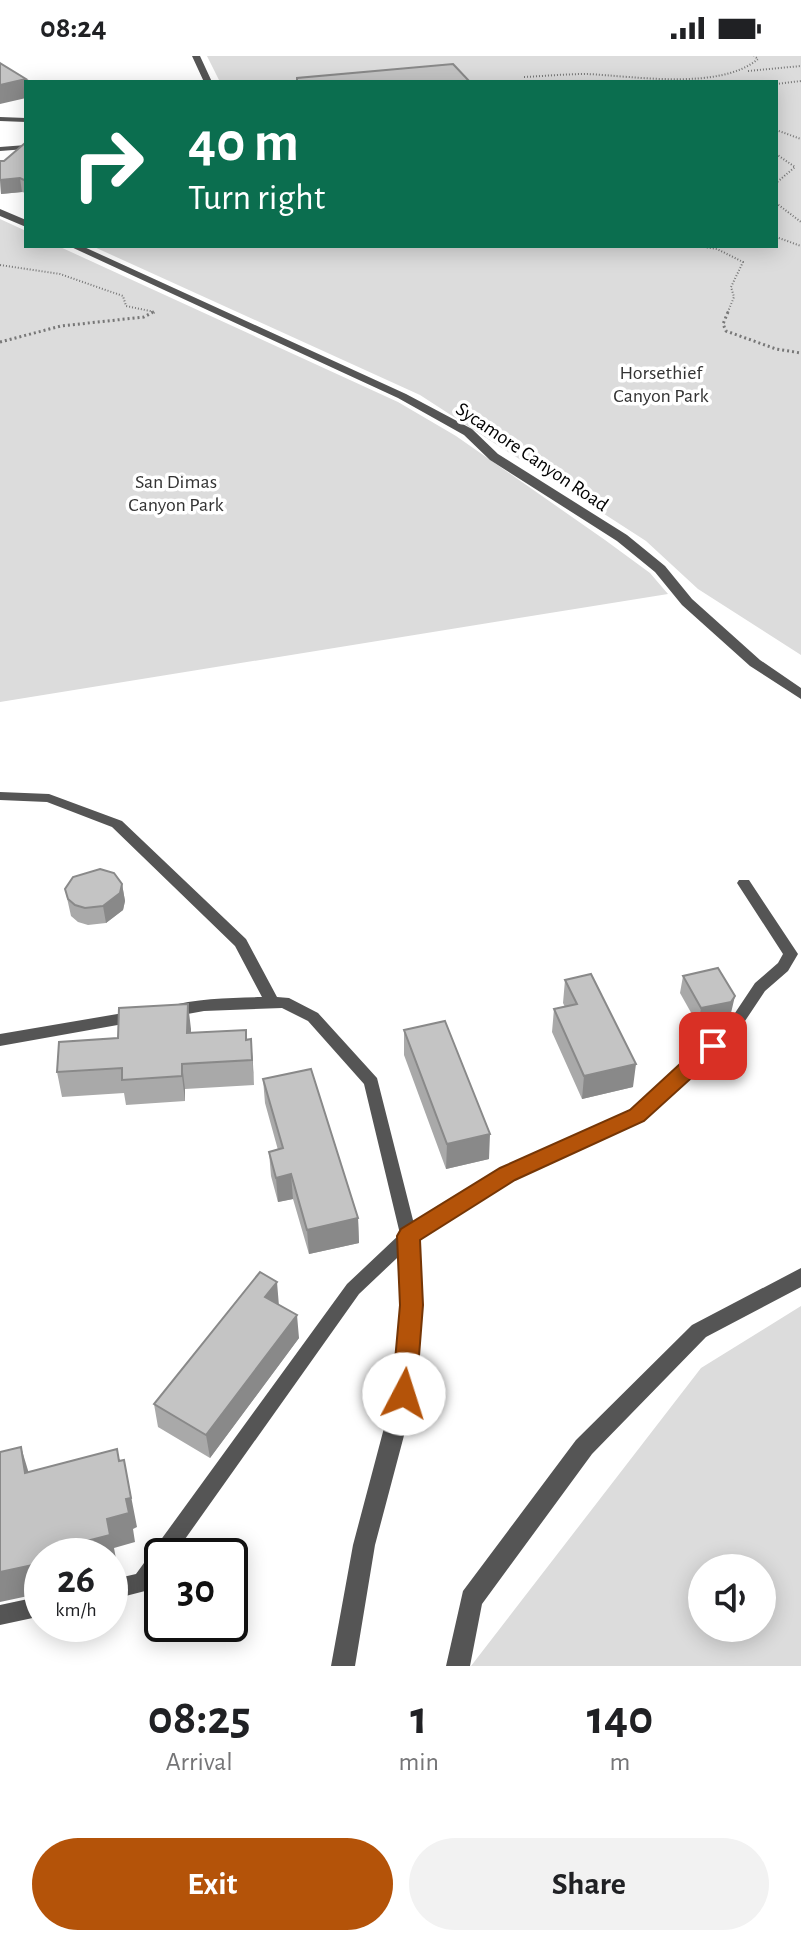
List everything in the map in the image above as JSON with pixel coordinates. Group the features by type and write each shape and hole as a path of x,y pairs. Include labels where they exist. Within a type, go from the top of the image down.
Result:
{"street":[{"path":"0,212 24,223"},
{"name":"Sycamore Canyon Road","path":"78,248 402,396 468,432 494,457 622,538 660,569 687,602 755,663 801,695"},
{"path":"343,1666 364,1545 404,1394 412,1305 409,1236"},
{"path":"458,1666 471,1599 584,1447 699,1331 801,1277"}],"lane":[{"path":"196,56 207,80"},
{"path":"0,119 24,120"},
{"path":"0,149 24,147"},
{"path":"0,796 49,798 117,824 241,943 272,1002"},
{"path":"128,1586 142,1583 353,1289 409,1236 507,1174 637,1115 732,1029 760,987 783,967 791,954 744,883"},
{"path":"0,1040 204,1005 284,1002 313,1017 371,1082 409,1236"},
{"path":"0,1615 24,1610"}],"path":[{"path":"737,72 756,64 758,59 754,56"},
{"path":"524,77 573,74 699,77 801,66"},
{"path":"778,84 801,81"},
{"path":"778,131 801,139"},
{"path":"778,155 795,167 778,182"},
{"path":"778,206 801,222"},
{"path":"778,238 801,246"},
{"path":"709,248 725,251 743,262 731,287 734,297 723,324 726,331 776,349 801,353"},
{"path":"0,265 60,274 123,296 126,306 155,312 146,318 127,316 31,330 0,342"}],"green space":[{"name":"Horsethief Canyon Park","path":"207,56 801,56 801,655 698,589 646,541 420,395 96,248 778,248 778,80 219,80"},
{"name":"San Dimas Canyon Park","path":"0,219 24,230 24,248 62,248 398,402 456,436 605,540 650,573 668,594 0,702"},
{"path":"801,1306 801,1666 471,1666 701,1368"}],"building":[{"path":"0,63 26,79 0,85"},
{"path":"453,64 468,80 297,80"},
{"path":"24,144 24,180 0,180 0,161"},
{"path":"100,869 114,873 122,884 120,893 103,906 85,908 68,899 65,889 73,877"},
{"path":"718,968 735,996 731,1002 701,1008 683,976"},
{"path":"591,974 636,1064 584,1076 554,1009 577,1004 565,980"},
{"path":"188,1004 187,1033 246,1030 246,1040 251,1039 252,1060 182,1064 182,1076 122,1080 122,1068 57,1072 59,1042 118,1038 119,1008"},
{"path":"445,1021 490,1134 447,1144 404,1030"},
{"path":"311,1069 358,1218 307,1230 291,1174 276,1178 269,1152 283,1148 263,1079"},
{"path":"260,1272 277,1282 265,1297 297,1315 206,1435 154,1404"},
{"path":"21,1447 25,1473 117,1449 119,1461 124,1460 131,1498 126,1499 129,1513 107,1519 110,1535 98,1538 24,1538 24,1567 0,1572 0,1452"}],"route":[{"path":"404,1394 412,1305 409,1236 507,1174 637,1115 713,1046"}]}
